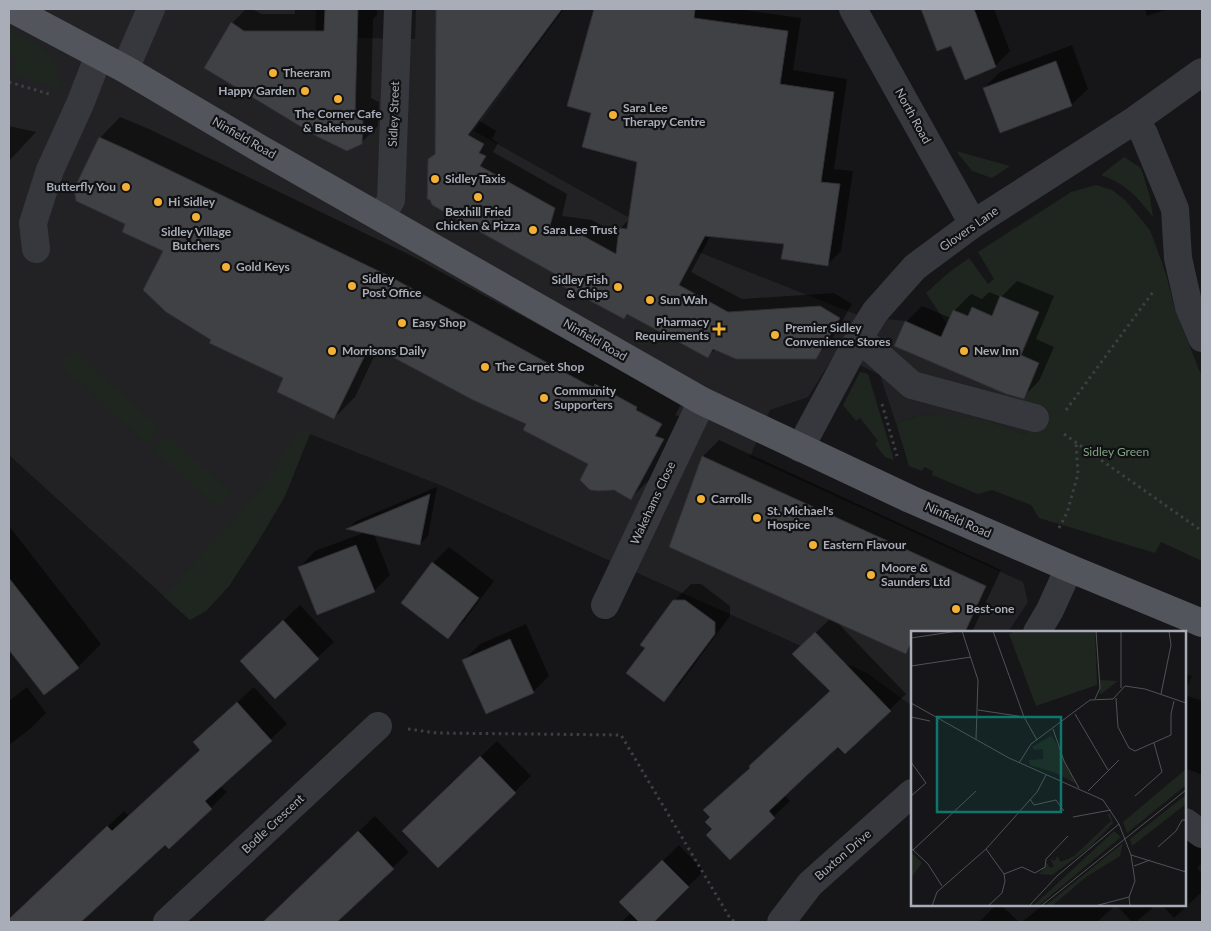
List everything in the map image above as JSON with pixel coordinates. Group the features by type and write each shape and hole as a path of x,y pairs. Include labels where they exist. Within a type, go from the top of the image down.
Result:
{"main road":[{"name":"Ninfield Road","path":"12,9 126,69 257,147 702,401 910,498 1069,568 1202,623"}],"street":[{"path":"126,69 151,9"},
{"name":"Sidley Street","path":"381,217 391,200 398,9"},
{"name":"North Road","path":"853,9 974,224"},
{"path":"36,250 33,223 50,170 80,104 99,55"},
{"name":"Glovers Lane","path":"800,448 858,338 875,312 915,267 974,224 1135,120 1202,72"},
{"path":"1135,120 1144,134 1175,209 1178,258 1189,307 1202,338"},
{"path":"858,338 912,385 1044,422"},
{"name":"Wakehams Close","path":"605,606 702,401"},
{"path":"1038,631 1050,610 1069,568"},
{"name":"Bodle Crescent","path":"167,922 378,726"},
{"name":"Buxton Drive","path":"780,922 810,884 910,800"},
{"path":"1186,823 1202,834"}],"path":[{"path":"9,82 80,104"},
{"path":"1178,258 1044,422 1202,531"},
{"path":"882,404 910,498"},
{"path":"1060,526 1078,474 1076,443"},
{"path":"378,726 437,733 621,735 734,922"}],"shaded area":[{"path":"9,9 316,9 315,37 415,39 416,9 529,9 519,70 474,131 671,241 860,316 905,321 941,337 953,310 968,316 1072,212 1041,408 1025,435 987,420 921,415 896,423 880,375 836,353 808,397 770,410 750,457 1023,582 1028,602 1009,631 911,631 911,705 867,673 801,646 445,487 310,434 285,496 259,540 229,586 206,611 190,620 9,455"}],"green space":[{"path":"9,30 37,44 53,60 63,91 12,74 16,59 9,56"},
{"path":"956,151 1010,166 992,178 972,171"},
{"path":"1124,157 1141,168 1150,197 1153,217 1142,203 1125,187 1101,175"},
{"name":"Sidley Green","path":"1096,185 1112,190 1125,200 1150,230 1166,274 1175,310 1202,377 1202,561 1161,542 1155,553 1039,518 1031,505 992,490 978,494 932,475 933,471 924,467 922,471 909,466 896,423 921,415 959,417 987,420 1025,435 1041,409 1023,401 1039,363 1021,355 1039,312 1001,296 992,316 972,308 968,316 954,310 947,324 926,293 969,258 988,284 994,279 978,252 1071,192"},
{"path":"74,350 161,429 147,444 60,365"},
{"path":"860,372 868,374 894,460 885,457 875,444 878,441 860,418 856,421 843,405"},
{"path":"302,427 310,433 285,496 229,586 206,611 190,620 164,597 262,487"},
{"path":"167,435 231,493 217,507 153,450"}],"building":[{"path":"325,9 358,9 355,115 363,119 362,144 347,151 318,137 204,68 231,22 244,31 324,31"},
{"path":"436,9 562,9 468,135 484,144 479,153 486,156 480,166 555,208 549,229 578,233 616,254 619,228 627,229 637,162 582,147 591,113 567,106 594,9 695,9 694,18 788,31 780,84 834,92 821,182 840,184 828,266 781,259 784,244 705,236 679,285 728,312 820,306 840,318 816,359 736,359 713,349 708,358 627,314 624,319 553,281 555,274 432,205 430,200 427,199 428,159 435,154"},
{"path":"921,9 974,9 996,67 965,80 951,46 937,51"},
{"path":"1056,61 1072,106 1000,133 983,88"},
{"path":"99,137 389,276 586,384 594,387 595,384 637,407 636,410 662,424 655,436 664,439 631,500 614,490 590,490 580,480 588,464 523,430 526,424 473,400 370,345 334,419 277,392 283,378 209,343 211,340 166,312 143,290 163,251 122,232 125,224 76,201 74,189"},
{"name":"New Inn","path":"1000,296 1039,312 1021,355 1039,363 1024,399 1006,394 894,346 905,321 941,337 953,310 968,316 972,307 992,316"},
{"path":"702,456 986,586 965,631 911,631 911,642 906,654 669,547"},
{"path":"430,494 420,545 346,529 387,512"},
{"path":"356,545 375,592 317,615 298,567"},
{"path":"432,562 479,598 448,639 401,603"},
{"path":"9,578 79,668 44,695 9,650"},
{"path":"673,600 685,600 715,622 715,634 664,702 626,673 645,648 640,645"},
{"path":"283,620 319,659 275,699 240,661"},
{"path":"815,632 891,711 845,754 838,747 805,777 769,811 775,818 730,860 706,835 712,829 705,822 710,817 703,810 830,691 792,654"},
{"path":"510,639 534,693 486,714 462,660"},
{"path":"237,702 272,741 205,801 212,809 169,849 165,845 81,922 9,922 9,919 107,826 112,831 200,750 193,742"},
{"path":"480,756 516,793 438,868 402,831"},
{"path":"358,831 394,869 337,922 263,922"},
{"path":"662,860 689,887 654,922 639,922 619,902"}],"place":[{"name":"Theeram","path":"273,73"},
{"name":"Happy Garden","path":"305,91"},
{"name":"The Corner Cafe & Bakehouse","path":"338,99"},
{"name":"Sara Lee Therapy Centre","path":"613,115"},
{"name":"Sidley Taxis","path":"435,179"},
{"name":"Butterfly You","path":"126,187"},
{"name":"Bexhill Fried Chicken & Pizza","path":"478,197"},
{"name":"Hi Sidley","path":"158,202"},
{"name":"Sidley Village Butchers","path":"196,217"},
{"name":"Sara Lee Trust","path":"533,230"},
{"name":"Gold Keys","path":"226,267"},
{"name":"Sidley Post Office","path":"352,286"},
{"name":"Sidley Fish & Chips","path":"618,287"},
{"name":"Sun Wah","path":"650,300"},
{"name":"Easy Shop","path":"402,323"},
{"name":"Pharmacy Requirements","path":"719,329"},
{"name":"Premier Sidley Convenience Stores","path":"775,335"},
{"name":"Morrisons Daily","path":"332,351"},
{"name":"New Inn","path":"964,351"},
{"name":"The Carpet Shop","path":"485,367"},
{"name":"Community Supporters","path":"544,398"},
{"name":"Carrolls","path":"701,499"},
{"name":"St. Michael's Hospice","path":"757,518"},
{"name":"Eastern Flavour","path":"813,545"},
{"name":"Moore & Saunders Ltd","path":"871,575"},
{"name":"Best-one","path":"956,609"}]}
